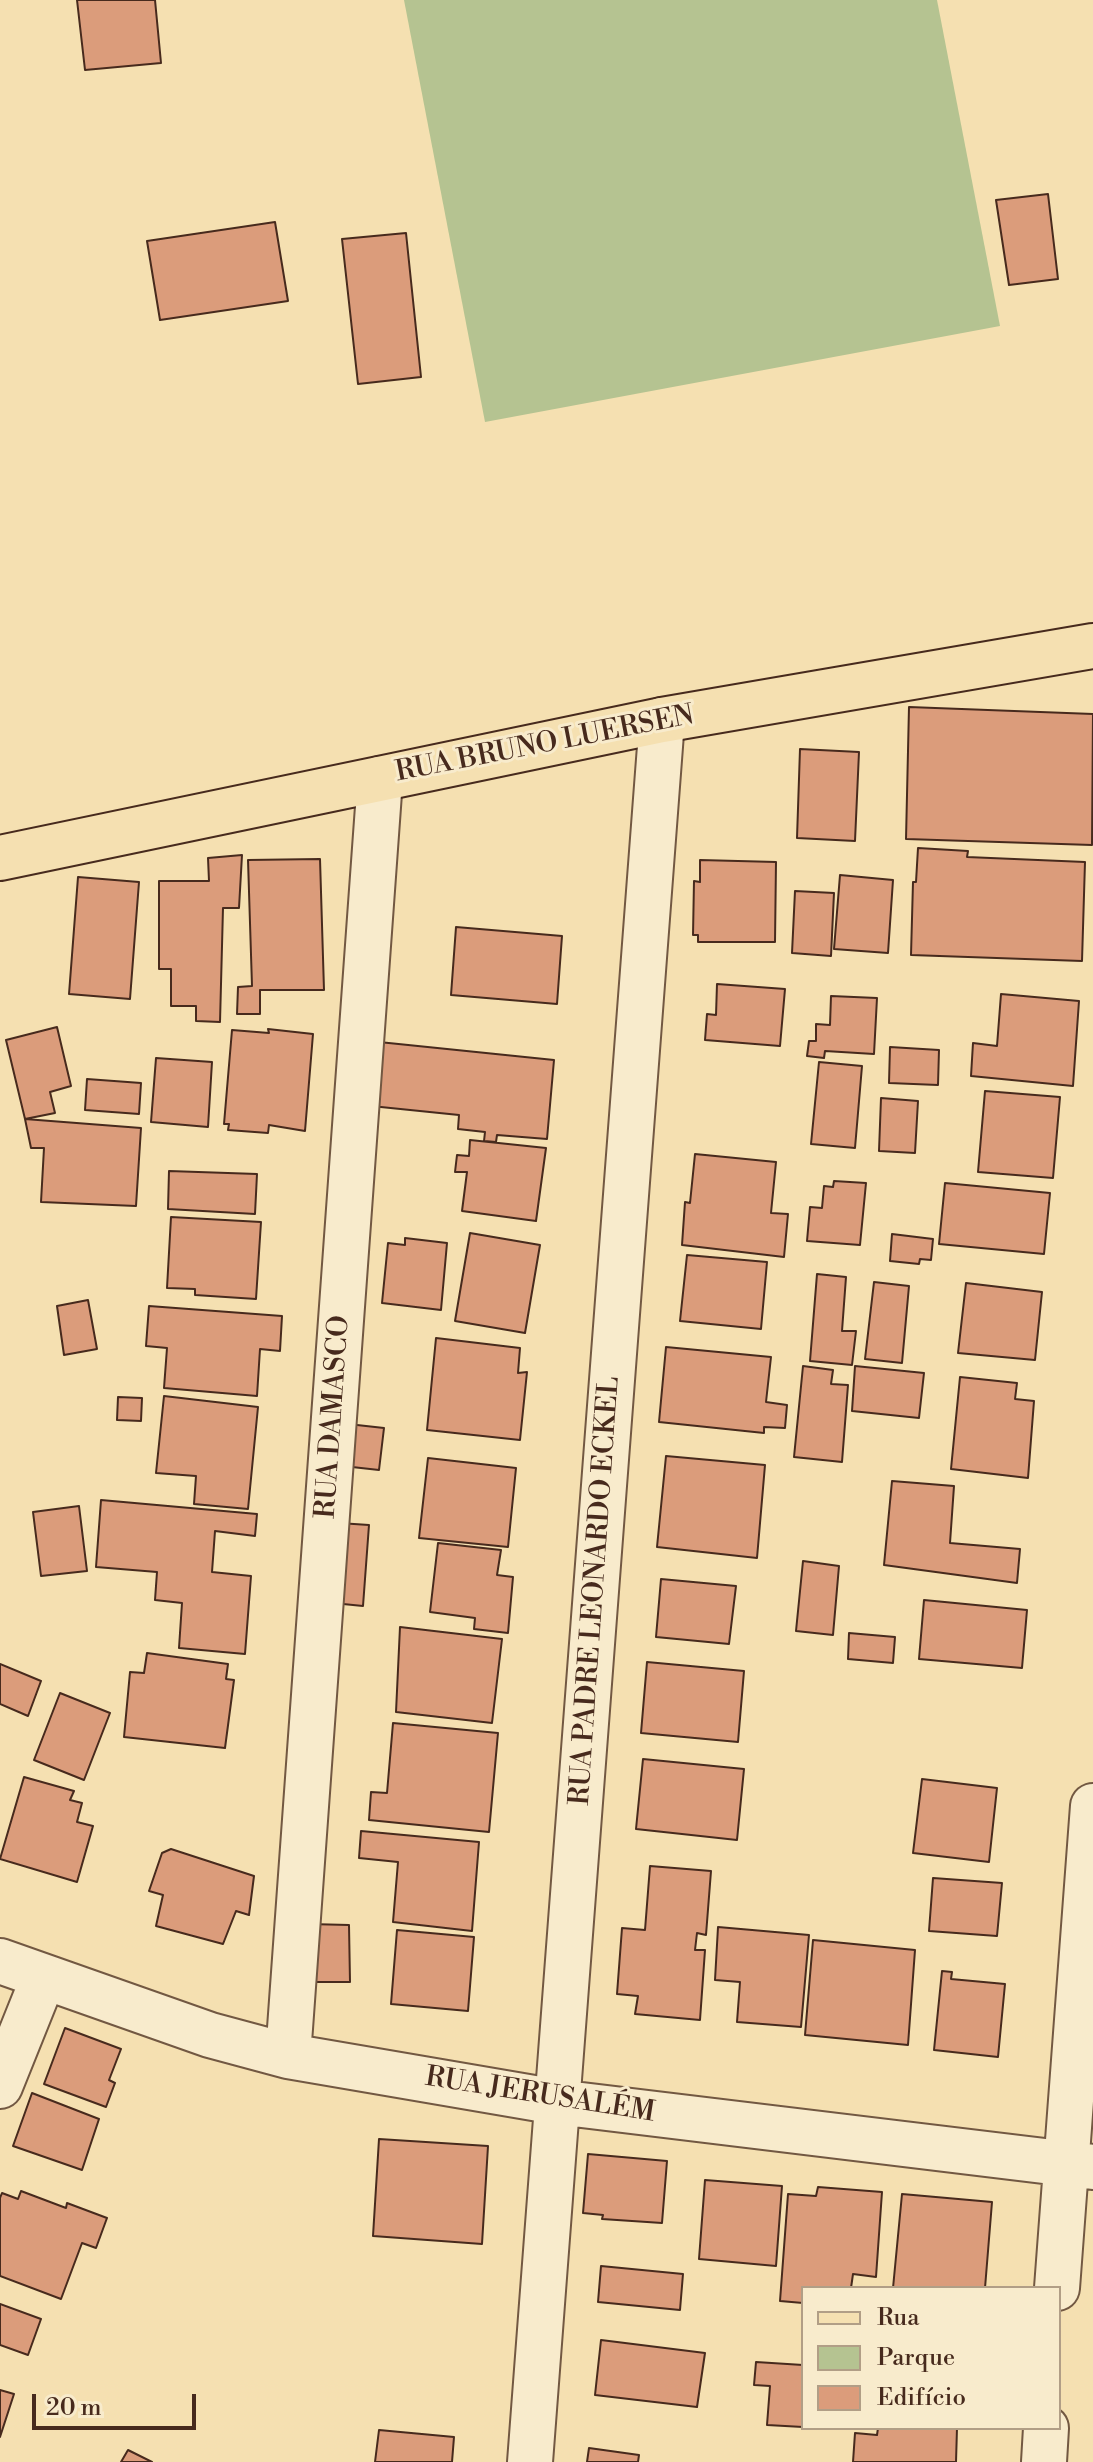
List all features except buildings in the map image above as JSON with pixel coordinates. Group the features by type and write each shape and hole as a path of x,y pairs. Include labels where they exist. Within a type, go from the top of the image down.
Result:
{"main road":[{"name":"RUA BRUNO LUERSEN","path":"0,858 662,720 1093,646"}],"street":[{"name":"RUA PADRE LEONARDO ECKEL","path":"530,2462 662,720"},
{"name":"RUA DAMASCO","path":"288,2056 380,779"},
{"path":"1057,2286 1080,2166 1093,1806"},
{"name":"RUA JERUSALÉM","path":"0,1961 43,1979 210,2035 288,2056 557,2102 1080,2166"},
{"path":"0,2086 43,1979"},
{"path":"1044,2462 1046,2430"}],"green space":[{"path":"404,0 937,0 1000,326 485,422"}]}
